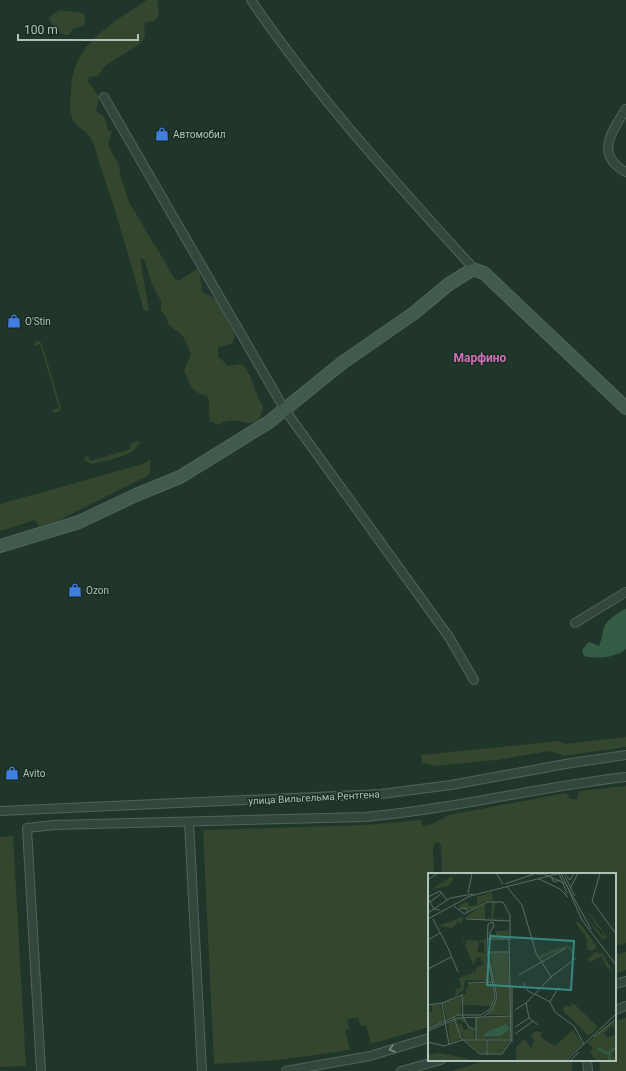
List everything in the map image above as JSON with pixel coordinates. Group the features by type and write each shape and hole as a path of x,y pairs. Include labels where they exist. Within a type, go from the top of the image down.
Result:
{"street":[{"path":"251,0 286,51 338,115 388,175 475,270 484,273 626,408"},
{"path":"104,97 285,410 449,637 474,680"},
{"path":"626,109 610,132 608,141 611,159 616,165 626,172"},
{"path":"0,546 79,522 136,495 180,477 212,459 230,445 255,432 285,410 342,363 414,313 448,284 466,272 475,270"},
{"path":"574,622 626,592"},
{"name":"улица Вильгельма Рентгена","path":"0,811 381,794 451,785 571,763 626,755"},
{"name":"улица Вильгельма Рентгена","path":"41,1071 27,828 54,825 364,817 412,813 554,786 626,777"},
{"path":"189,822 202,1071"},
{"path":"616,984 626,981"},
{"path":"616,1010 626,1006"},
{"path":"286,1071 370,1056 428,1038"},
{"path":"401,1071 437,1061"},
{"path":"587,1061 588,1071"}],"shaded area":[{"path":"147,0 157,0 159,15 154,21 145,22 145,36 141,43 106,65 98,76 89,77 88,81 99,97 96,111 104,116 108,130 112,131 108,145 119,165 120,174 129,202 175,279 179,281 197,269 200,273 202,292 214,298 235,335 232,344 218,347 218,356 228,366 241,364 248,372 257,396 263,406 261,415 255,422 228,421 219,425 210,421 209,402 207,396 198,392 192,387 184,371 191,354 183,336 169,325 161,310 161,301 152,284 144,259 140,258 149,310 144,311 118,220 95,148 89,135 76,124 72,117 70,102 73,74 78,60 86,47 96,36"},
{"path":"59,10 83,13 85,16 85,23 83,26 74,28 68,35 62,34 54,27 49,18"},
{"path":"36,341 39,341 42,344 61,408 60,411 55,413 52,410 59,408 40,344 34,346"},
{"path":"137,441 140,442 131,452 118,458 92,464 86,461 84,457 88,456 90,461 131,449 130,444"},
{"path":"151,459 149,475 57,521 39,526 35,520 0,531 0,504 143,464"},
{"path":"626,609 626,649 617,654 606,657 584,656 582,650 589,642 599,646 604,627 608,621"},
{"path":"626,737 626,747 564,756 550,751 496,760 436,766 422,763 421,755 559,741 565,744"},
{"path":"626,786 626,943 616,946 616,873 442,873 441,846 436,842 433,848 434,873 428,873 428,1027 371,1044 366,1025 361,1026 358,1017 347,1020 349,1029 345,1030 350,1050 279,1060 214,1064 203,830 365,825 421,820 423,826 430,825 449,815 566,793 570,799 577,799 579,791"},
{"path":"13,836 26,1066 0,1067 0,837"},
{"path":"626,952 626,970 616,974 616,955"},
{"path":"626,1018 626,1071 600,1071 599,1061 616,1061 616,1021"},
{"path":"485,1061 572,1061 572,1071 452,1071"}],"place":[{"name":"Автомобил","path":"162,134"},
{"name":"O'Stin","path":"14,321"},
{"name":"Ozon","path":"75,590"},
{"name":"Avito","path":"12,773"}],"district":[{"name":"Марфино","path":"480,358"}]}
